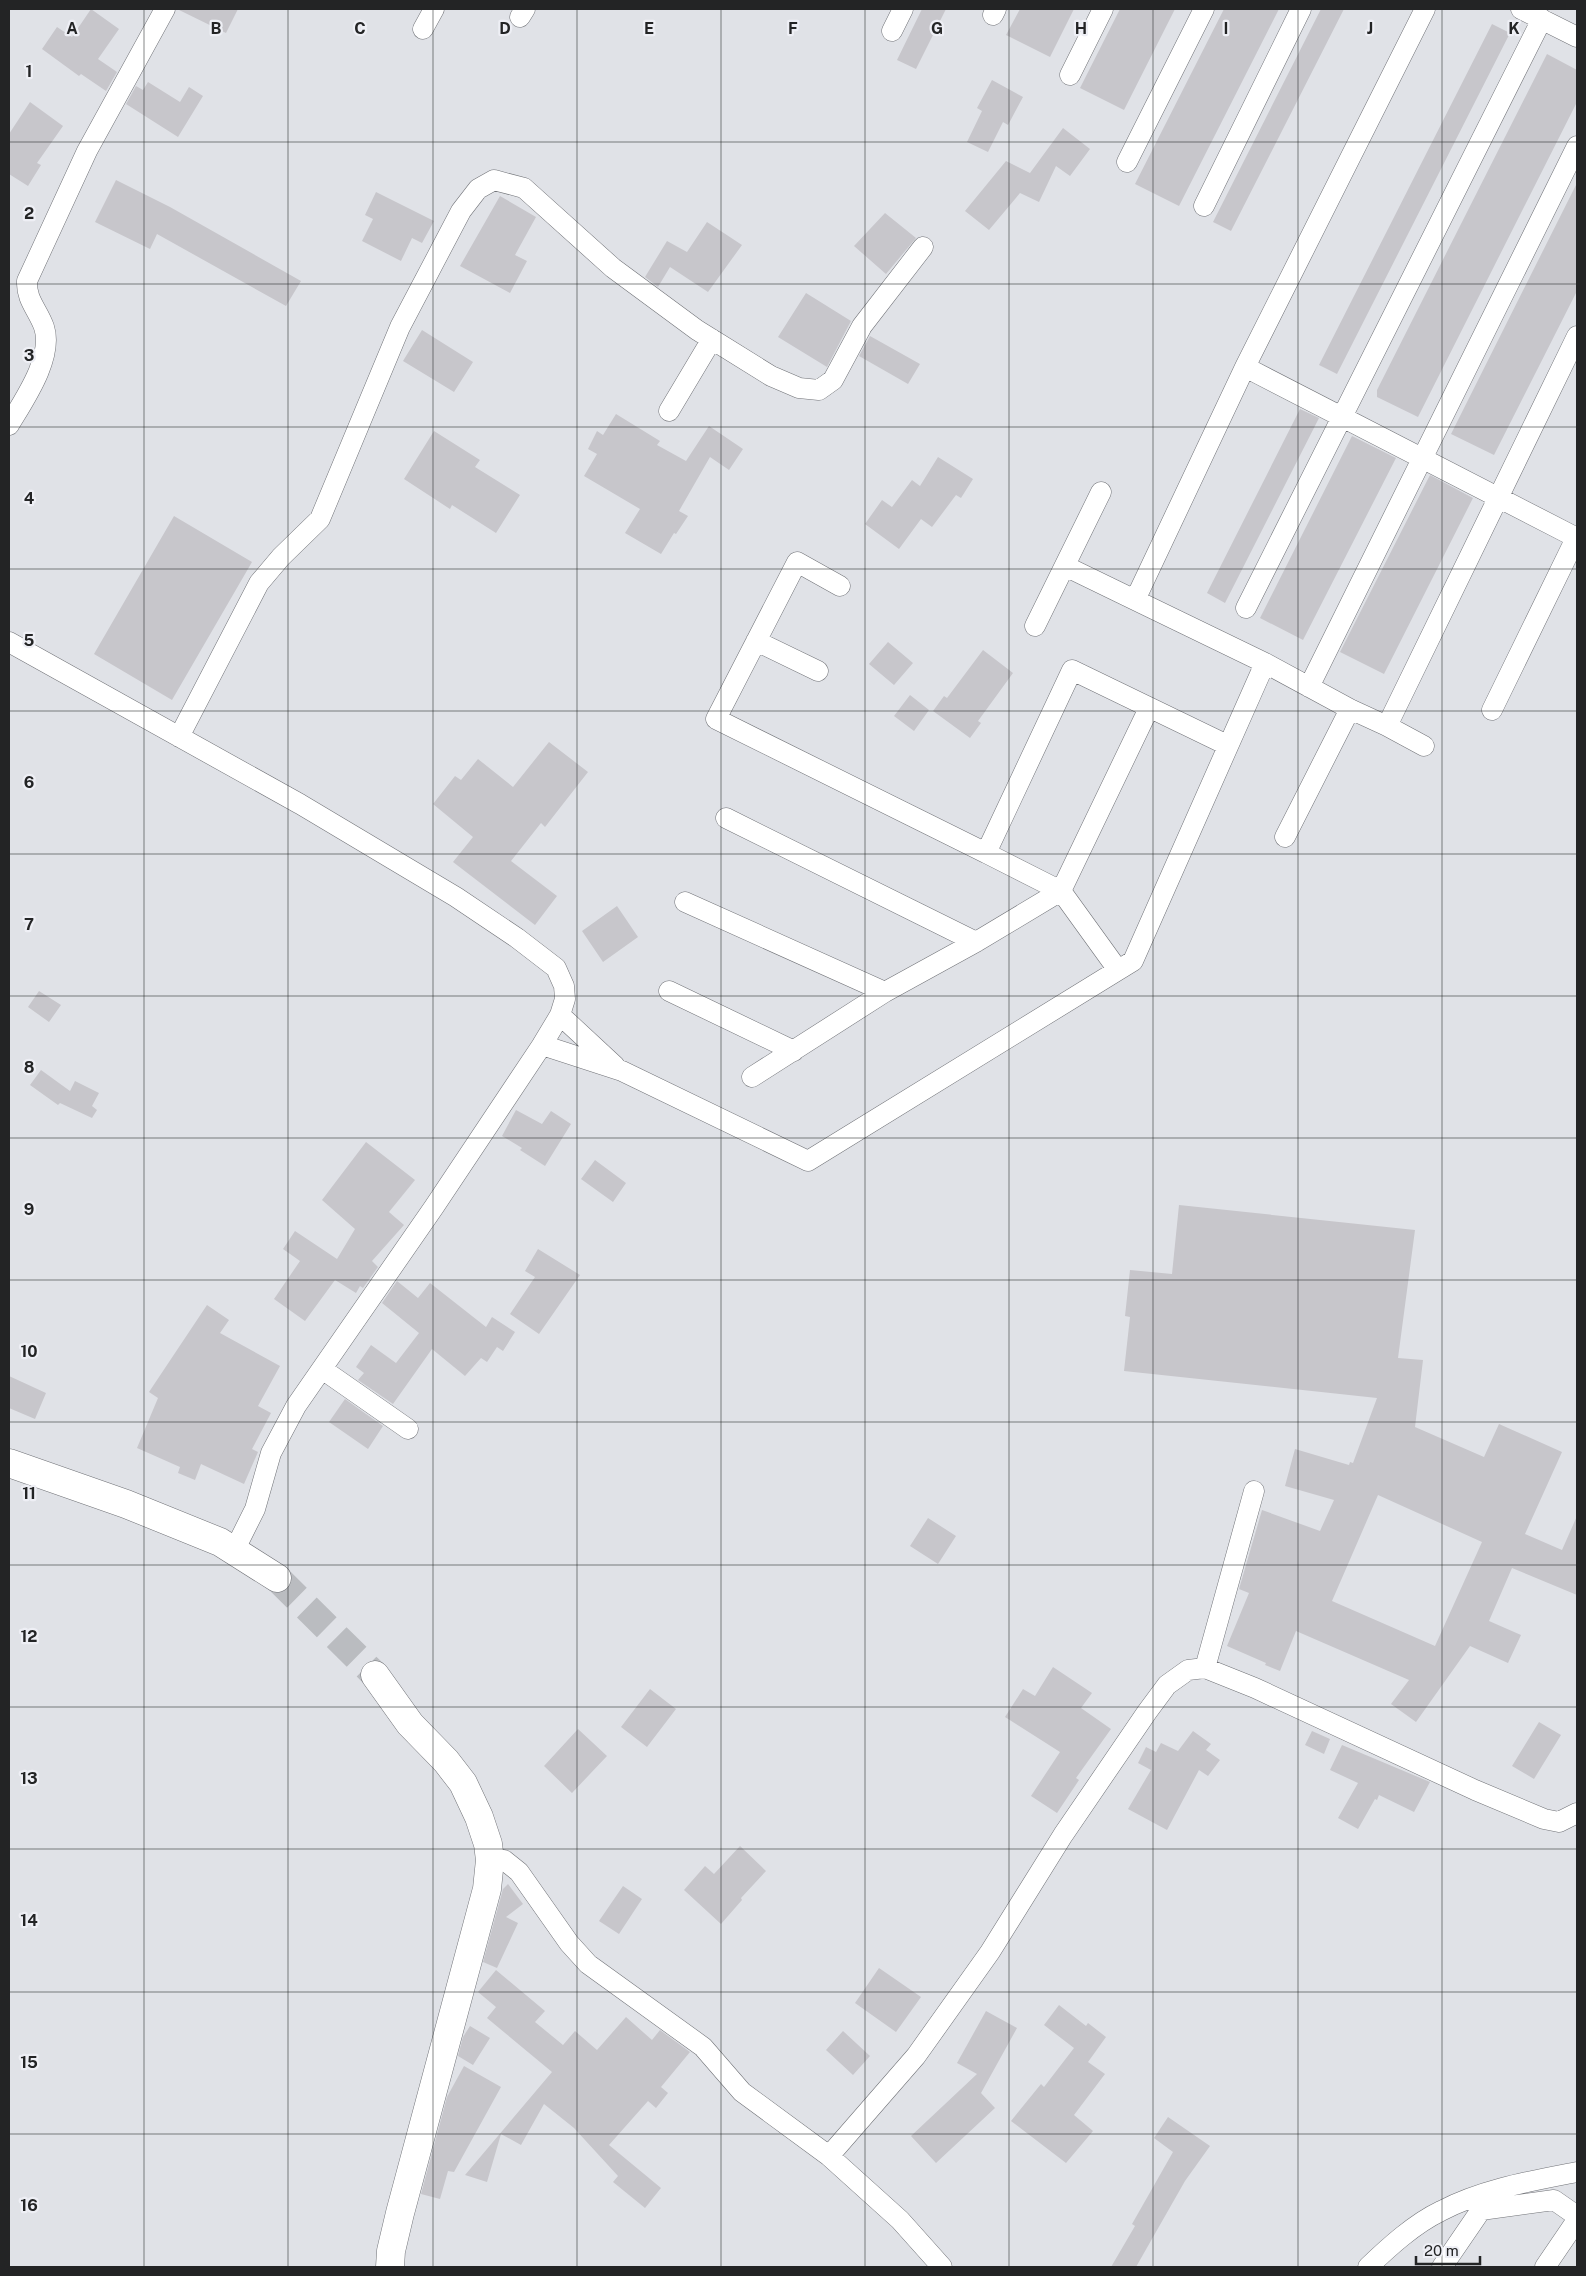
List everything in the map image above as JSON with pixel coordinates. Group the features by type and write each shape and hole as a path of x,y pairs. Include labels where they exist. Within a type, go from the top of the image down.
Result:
{"street":[{"path":"9,425 45,357 47,347 44,326 27,292 27,281 87,152 166,9"},
{"path":"423,29 434,9"},
{"path":"892,30 903,9"},
{"path":"1070,74 1103,9"},
{"path":"1126,162 1204,9"},
{"path":"1204,206 1300,9"},
{"path":"1135,600 1245,368 1425,9"},
{"path":"1521,9 1577,36"},
{"path":"1246,608 1542,19"},
{"path":"1309,687 1421,457 1577,146"},
{"path":"179,737 259,583 281,557 320,519 400,327 461,211 478,189 494,180 524,188 613,268 712,339 771,376 799,388 819,390 833,380 862,326 923,247"},
{"path":"1387,726 1577,336"},
{"path":"668,411 712,339"},
{"path":"1245,368 1577,538 1492,710"},
{"path":"1035,626 1101,492"},
{"path":"840,586 797,562 716,719 1061,891 1118,970"},
{"path":"1065,566 1265,663 1424,746"},
{"path":"756,641 818,671"},
{"path":"9,642 371,846 456,897 517,938 556,968 564,986 565,999 560,1015 542,1045 434,1207 296,1406 271,1454 255,1509 234,1551"},
{"path":"542,1045 622,1071 808,1161 1133,960 1265,663"},
{"path":"986,853 1072,670 1227,746"},
{"path":"752,1076 885,992 976,942 1061,891 1149,708"},
{"path":"1285,837 1350,709"},
{"path":"726,818 976,942"},
{"path":"685,902 885,992"},
{"path":"668,991 794,1051"},
{"path":"560,1015 622,1071"},
{"path":"322,1369 408,1429"},
{"path":"9,1462 220,1542 277,1578"},
{"path":"1205,1668 1254,1491"},
{"path":"829,2156 916,2056 990,1952 1063,1835 1167,1685 1188,1670 1205,1668 1544,1819 1559,1822 1577,1812"},
{"path":"375,1675 410,1724 446,1761 463,1784 479,1817 488,1844 490,1860 487,1889 400,2213 391,2251 390,2267"},
{"path":"490,1860 504,1860 519,1872 569,1943 588,1964 703,2047 742,2092 829,2156 900,2220 942,2267"},
{"path":"1368,2267 1405,2235 1440,2211 1478,2195 1517,2184 1577,2172"},
{"path":"1442,2267 1481,2210 1554,2200 1577,2218 1545,2267"}],"building":[{"path":"91,9 119,29 98,59 117,72 106,91 81,74 79,76 42,49 57,27 72,37"},
{"path":"177,9 238,9 226,33"},
{"path":"922,9 946,9 916,69 897,60"},
{"path":"1020,9 1074,9 1050,57 1006,35"},
{"path":"1120,9 1175,9 1124,110 1080,88"},
{"path":"1224,9 1279,9 1179,206 1135,184"},
{"path":"1321,9 1344,9 1231,231 1213,222"},
{"path":"1492,24 1510,33 1337,374 1319,365"},
{"path":"1547,54 1577,70 1577,102 1418,417 1377,397 1377,390"},
{"path":"992,80 1023,97 1008,125 1003,122 988,152 967,142 982,111 977,108"},
{"path":"148,82 180,102 189,87 203,96 178,137 126,104 136,86 143,90"},
{"path":"30,102 63,126 37,163 41,165 28,186 9,174 9,134"},
{"path":"1063,128 1090,149 1070,176 1056,166 1039,202 1020,193 989,230 965,211 1006,161 1030,173"},
{"path":"116,180 170,207 301,281 286,306 157,234 150,249 95,222"},
{"path":"1577,183 1577,291 1494,455 1451,434"},
{"path":"376,192 434,221 422,243 412,238 401,261 362,241 373,219 365,215"},
{"path":"500,196 536,217 515,255 527,261 510,293 460,266"},
{"path":"885,213 916,238 886,274 854,246"},
{"path":"707,222 742,245 708,292 670,267 658,287 645,277 667,241 687,252"},
{"path":"806,293 851,321 827,367 778,337"},
{"path":"422,330 473,362 454,392 403,361"},
{"path":"870,336 920,364 908,384 859,356"},
{"path":"1300,409 1319,418 1225,603 1207,593"},
{"path":"616,414 660,441 657,445 686,461 709,426 743,449 729,470 710,457 679,511 688,516 676,534 674,533 661,554 625,533 640,509 584,476 597,454 588,449 597,431 603,435"},
{"path":"434,431 480,460 475,467 520,495 496,533 452,505 450,509 404,479"},
{"path":"1352,436 1396,458 1303,640 1260,618"},
{"path":"938,457 973,479 961,498 956,495 932,527 921,519 899,549 865,524 882,500 892,507 912,480 920,486"},
{"path":"1430,475 1473,498 1384,674 1340,652"},
{"path":"174,516 252,562 172,700 94,654"},
{"path":"888,642 913,663 894,685 869,664"},
{"path":"983,650 1013,673 978,721 981,723 970,738 933,711 944,696 947,698"},
{"path":"910,695 929,710 914,731 894,716"},
{"path":"549,742 588,772 545,827 541,823 511,861 557,896 535,925 453,862 473,837 433,804 455,776 461,780 478,759 513,787"},
{"path":"617,906 638,937 603,962 582,931"},
{"path":"39,991 61,1005 49,1022 28,1007"},
{"path":"41,1070 70,1091 75,1081 99,1093 92,1106 97,1110 92,1118 60,1103 58,1105 30,1085"},
{"path":"516,1110 542,1124 551,1111 571,1124 545,1166 520,1150 522,1148 502,1136"},
{"path":"366,1142 415,1180 389,1212 404,1225 372,1261 378,1267 363,1288 360,1286 356,1293 335,1280 305,1321 274,1299 300,1261 283,1249 295,1231 337,1259 355,1229 322,1200"},
{"path":"595,1160 626,1183 613,1202 581,1179"},
{"path":"1179,1205 1415,1230 1398,1358 1423,1360 1415,1427 1484,1457 1499,1424 1562,1452 1525,1534 1562,1550 1577,1516 1577,1595 1512,1568 1489,1621 1521,1635 1508,1663 1470,1646 1416,1722 1391,1704 1409,1680 1296,1631 1280,1671 1227,1646 1249,1593 1239,1589 1262,1510 1320,1531 1334,1500 1285,1486 1295,1449 1349,1465 1350,1462 1353,1463 1377,1398 1124,1371 1130,1317 1125,1316 1130,1270 1172,1274","holes":["1378,1495 1482,1542 1435,1646 1332,1601"]},
{"path":"538,1249 580,1275 539,1334 510,1314 535,1277 525,1271"},
{"path":"397,1281 418,1298 430,1283 486,1327 492,1317 515,1332 503,1351 497,1347 487,1362 481,1358 465,1376 432,1349 393,1404 358,1380 364,1373 356,1367 371,1345 396,1363 419,1333 382,1303"},
{"path":"207,1305 229,1320 220,1333 280,1366 258,1406 271,1413 252,1449 258,1452 244,1484 201,1464 195,1480 178,1473 180,1467 137,1448 158,1398 149,1392"},
{"path":"9,1376 46,1393 35,1419 9,1408"},
{"path":"345,1399 383,1426 368,1449 329,1422"},
{"path":"928,1518 956,1536 938,1564 910,1546"},
{"path":"1053,1667 1092,1693 1081,1708 1111,1729 1076,1778 1079,1780 1057,1813 1031,1796 1060,1752 1005,1717 1023,1689 1035,1696"},
{"path":"650,1689 676,1709 647,1747 621,1727"},
{"path":"1539,1722 1561,1735 1534,1779 1512,1766"},
{"path":"578,1729 607,1756 572,1793 544,1766"},
{"path":"1193,1731 1211,1744 1206,1750 1220,1760 1208,1776 1199,1770 1167,1830 1128,1809 1151,1770 1138,1763 1146,1747 1156,1752 1161,1743 1178,1751"},
{"path":"1312,1731 1330,1739 1324,1754 1305,1745"},
{"path":"1342,1745 1430,1782 1414,1812 1379,1795 1358,1829 1338,1818 1358,1783 1330,1770"},
{"path":"740,1846 766,1871 741,1898 742,1900 721,1924 684,1890 705,1866 714,1874"},
{"path":"508,1884 523,1904 506,1917 518,1923 497,1968 483,1962 503,1889"},
{"path":"623,1886 642,1899 619,1934 599,1921"},
{"path":"879,1968 921,1997 896,2032 855,2003"},
{"path":"496,1970 545,2011 535,2022 563,2045 575,2031 597,2050 626,2017 652,2040 660,2030 690,2052 661,2087 668,2093 656,2108 648,2101 609,2145 661,2188 645,2208 613,2182 618,2176 574,2128 544,2104 521,2145 501,2134 487,2182 465,2175 552,2072 487,2018 496,2007 478,1992"},
{"path":"1059,2005 1086,2026 1088,2023 1106,2037 1088,2062 1105,2074 1074,2115 1093,2131 1066,2163 1011,2121 1041,2084 1044,2087 1074,2048 1044,2025"},
{"path":"986,2011 1017,2028 981,2093 995,2108 936,2163 911,2136 977,2074 957,2063"},
{"path":"470,2026 490,2038 473,2065 458,2056 463,2037"},
{"path":"843,2031 870,2056 853,2075 826,2050"},
{"path":"464,2066 501,2087 454,2172 448,2171 440,2199 421,2194 447,2097"},
{"path":"1168,2117 1210,2146 1185,2181 1136,2267 1111,2267 1135,2226 1132,2224 1173,2152 1154,2138"}],"tunnel":[{"path":"277,1578 375,1675"}]}
